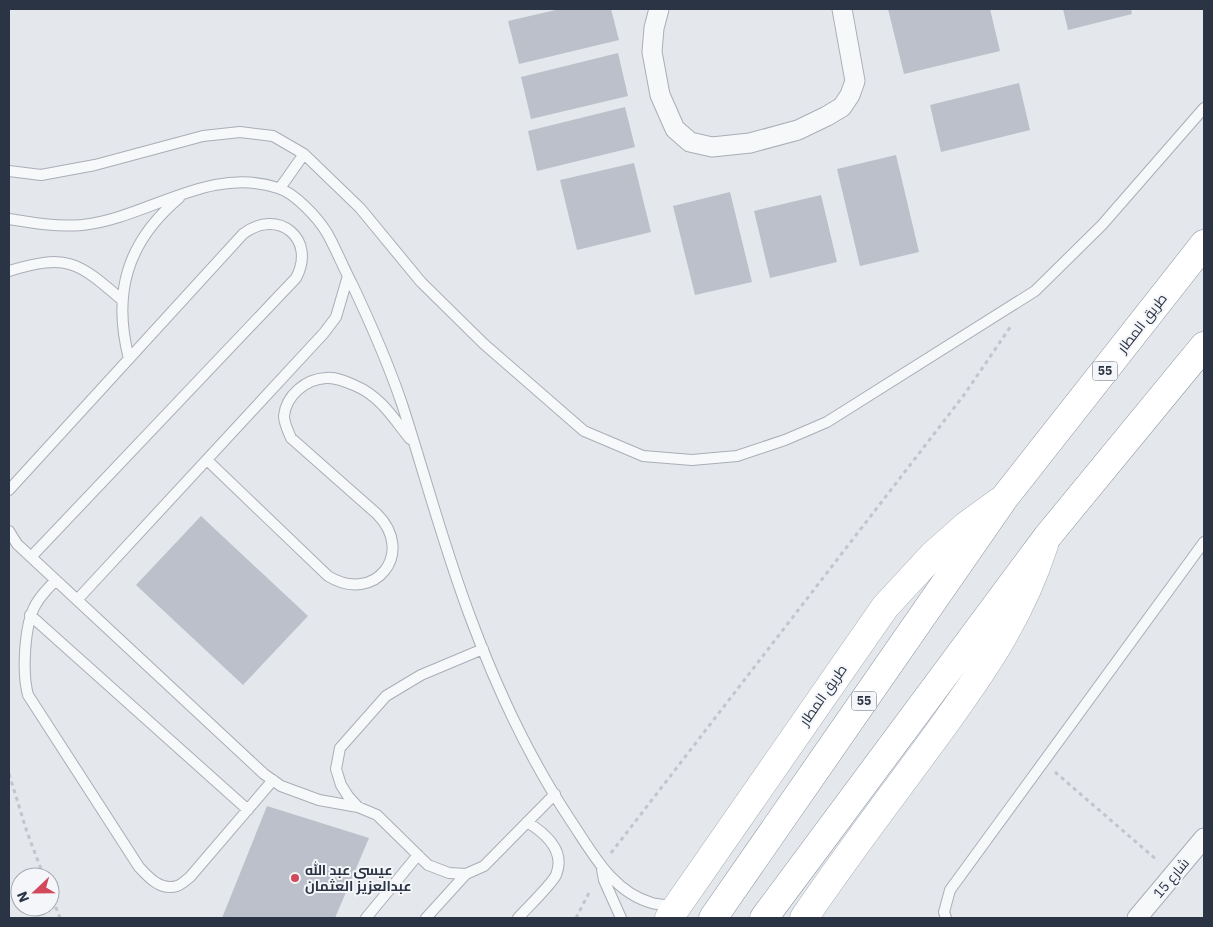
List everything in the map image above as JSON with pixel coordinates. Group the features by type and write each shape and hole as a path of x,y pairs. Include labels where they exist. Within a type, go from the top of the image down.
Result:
{"main road":[{"name":"طريق المطار","path":"717,911 1005,497 1204,244"},
{"path":"764,918 1047,537 1204,346"},
{"name":"طريق المطار","path":"673,912 885,607 933,555 967,525 1005,497"},
{"path":"804,918 981,673 1020,607 1047,537"}],"street":[{"path":"659,9 654,28 652,52 660,95 674,129 690,142 712,147 750,144 798,130 827,116 842,106 850,94 855,81 842,9"},
{"name":"شارع 15","path":"1137,918 1204,838"}],"lane":[{"path":"9,171 41,175 96,165 203,136 240,132 273,136 304,154 360,208 421,282 484,344 584,431 643,456 692,460 737,456 785,440 828,422 1035,291 1102,225 1204,108"},
{"path":"280,188 304,154"},
{"path":"9,219 43,225 82,225 122,216 202,187 240,181 280,188 308,208 327,233 348,276 401,400 470,616 498,690 555,794 607,875 630,894 673,912"},
{"path":"129,359 124,340 122,300 128,269 142,239 161,214 186,193"},
{"path":"9,490 244,234 261,224 281,226 290,231 297,239 303,258 301,269 296,278 31,557"},
{"path":"9,271 47,261 65,262 82,268 122,300"},
{"path":"77,600 324,334 336,317 348,276"},
{"path":"207,460 328,576 344,584 360,585 371,582 381,575 388,566 393,544 391,532 377,514 291,438 286,428 284,417 286,407 292,395 302,386 314,380 328,378 341,380 357,386 376,398 414,443"},
{"path":"9,532 17,544 264,774 282,786 319,800 358,807 377,815 428,865 449,873 466,874"},
{"path":"946,918 944,912 950,890 1204,542"},
{"path":"56,580 36,603 26,627 25,684 28,695 139,868 150,880 161,886 177,886 190,877 273,780"},
{"path":"30,615 248,810"},
{"path":"358,807 348,796 336,769 340,748 386,696 421,675 483,649"},
{"path":"426,918 466,874 484,866 555,794"},
{"path":"518,918 556,876 559,863 558,854 552,844 540,830 527,822"},
{"path":"366,918 418,855"},
{"path":"601,866 604,880 621,918"}],"path":[{"path":"576,918 601,866 964,395 1013,323"},
{"path":"1043,762 1174,875"},
{"path":"9,774 40,867"}],"building":[{"path":"560,9 611,9 619,40 519,64 508,21"},
{"path":"888,9 990,9 1000,51 904,74"},
{"path":"1063,9 1131,9 1132,14 1068,30"},
{"path":"618,53 628,96 531,119 521,77"},
{"path":"1019,83 1030,130 941,152 930,105"},
{"path":"625,107 635,147 537,171 528,131"},
{"path":"896,155 919,252 860,266 837,169"},
{"path":"634,163 651,232 577,250 560,180"},
{"path":"730,192 752,282 695,295 673,206"},
{"path":"821,195 837,262 770,278 754,211"},
{"path":"201,516 308,616 243,685 136,585"},
{"name":"عيسى عبد الله عبدالعزيز العثمان","path":"267,806 369,838 335,918 222,918"}],"place":[{"name":"عيسى عبد الله عبدالعزيز العثمان","path":"295,878"}]}
